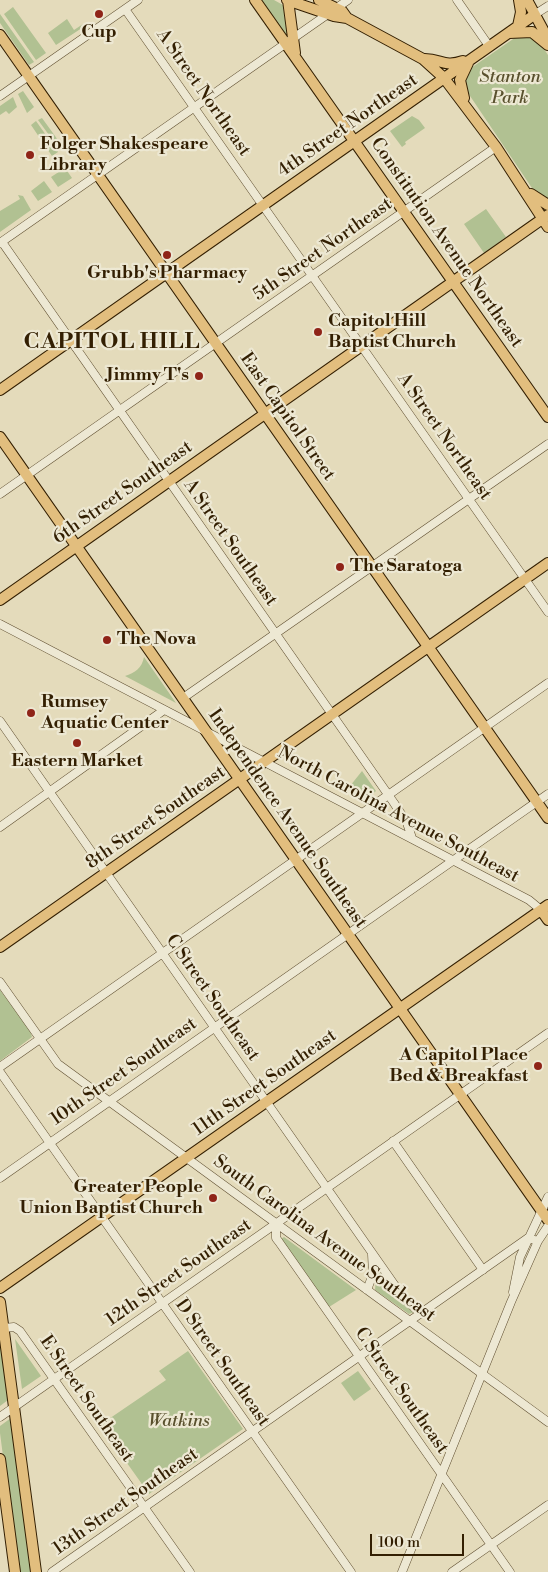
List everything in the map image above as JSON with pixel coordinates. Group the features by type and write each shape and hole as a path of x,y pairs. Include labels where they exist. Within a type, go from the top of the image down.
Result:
{"main road":[{"name":"Constitution Avenue Northeast","path":"256,0 289,41 300,63 548,417"},
{"name":"Constitution Avenue Northeast","path":"288,0 289,41"},
{"path":"288,0 332,11 423,59 444,78 470,110 546,220"},
{"path":"320,0 332,11"},
{"path":"518,26 521,12 519,0"},
{"path":"527,0 548,39"},
{"name":"4th Street Northeast","path":"0,390 534,15"},
{"path":"508,33 532,32 548,45"},
{"name":"East Capitol Street","path":"0,35 548,818"},
{"path":"423,59 430,58 449,65 472,58"},
{"path":"470,110 461,90 460,82 462,73 472,58"},
{"path":"525,188 538,200 548,205"},
{"name":"6th Street Southeast","path":"0,600 453,282 546,220"},
{"name":"Independence Avenue Southeast","path":"0,437 548,1220"},
{"name":"8th Street Southeast","path":"0,947 548,563"},
{"path":"544,908 548,920"},
{"name":"11th Street Southeast","path":"0,1288 544,908"},
{"path":"0,1302 36,1572"},
{"path":"0,1459 15,1572"}],"street":[{"path":"0,96 138,0"},
{"path":"1,243 348,0"},
{"path":"457,0 489,46"},
{"name":"4th Street Northeast","path":"534,15 548,6"},
{"name":"A Street Northeast","path":"125,9 548,612"},
{"name":"5th Street Northeast","path":"0,494 496,147"},
{"name":"A Street Southeast","path":"1,243 406,821 412,838"},
{"path":"183,698 548,444"},
{"name":"North Carolina Avenue Southeast","path":"0,624 544,908"},
{"path":"0,1067 548,683"},
{"path":"0,827 164,710"},
{"name":"C Street Southeast","path":"0,721 403,1297 421,1314"},
{"name":"10th Street Southeast","path":"0,1178 548,794"},
{"path":"0,982 40,1038"},
{"name":"12th Street Southeast","path":"0,1416 548,1033"},
{"name":"South Carolina Avenue Southeast","path":"40,1038 58,1064 548,1422"},
{"name":"D Street Southeast","path":"0,1072 350,1572"},
{"path":"393,1141 483,1270"},
{"path":"511,1302 520,1257 548,1197"},
{"name":"C Street Southeast","path":"276,1224 276,1238 510,1572"},
{"path":"402,1572 511,1302 538,1241 548,1226"},
{"path":"528,1238 538,1241"},
{"name":"13th Street Southeast","path":"52,1572 528,1238"},
{"path":"368,1290 373,1274 372,1252"},
{"name":"E Street Southeast","path":"4,1328 14,1327 20,1331 190,1572"},
{"path":"452,1572 548,1505"}],"green space":[{"path":"262,0 274,0 283,5 287,34 284,34"},
{"path":"13,7 46,53 36,60 4,14"},
{"path":"0,14 34,62 29,65 0,23"},
{"path":"67,19 74,30 83,24 85,26 56,45 48,33"},
{"name":"Stanton Park","path":"531,36 539,42 548,55 548,200 536,194 464,87 465,75 471,68 516,37"},
{"path":"23,91 34,107 27,113 18,94"},
{"path":"13,97 17,107 9,114 6,111 0,115 0,106"},
{"path":"412,116 419,120 425,128 405,142 406,144 402,147 390,131"},
{"path":"42,118 63,147 60,150 38,120"},
{"path":"36,121 58,152 52,156 31,125"},
{"path":"65,168 72,178 58,187 51,177"},
{"path":"44,181 52,192 38,201 31,191"},
{"path":"18,195 23,196 31,210 0,232 0,211 20,199"},
{"path":"486,209 506,237 484,253 464,224"},
{"path":"144,657 176,703 125,676 138,670"},
{"path":"362,771 376,791 364,801 355,796 350,786"},
{"path":"0,990 30,1030 32,1037 0,1061"},
{"path":"284,1237 356,1290 329,1307 281,1239"},
{"path":"377,1268 400,1302 414,1312 409,1314 375,1290"},
{"path":"0,1337 8,1400 0,1406"},
{"path":"15,1339 41,1376 22,1389"},
{"name":"Watkins","path":"188,1351 243,1429 149,1494 100,1425 166,1380 159,1371"},
{"path":"358,1371 371,1389 354,1401 341,1383"},
{"path":"11,1418 31,1572 18,1572 0,1433 0,1426"}],"place":[{"name":"Cup","path":"99,14"},
{"name":"Folger Shakespeare Library","path":"30,155"},
{"name":"Grubb's Pharmacy","path":"167,255"},
{"name":"Capitol Hill Baptist Church","path":"318,332"},
{"name":"Jimmy T's","path":"199,376"},
{"name":"The Saratoga","path":"340,567"},
{"name":"The Nova","path":"107,640"},
{"name":"Rumsey Aquatic Center","path":"31,713"},
{"name":"Eastern Market","path":"77,743"},
{"name":"A Capitol Place Bed & Breakfast","path":"538,1066"},
{"name":"Greater People Union Baptist Church","path":"213,1198"}],"district":[{"name":"CAPITOL HILL","path":"112,343"}]}
